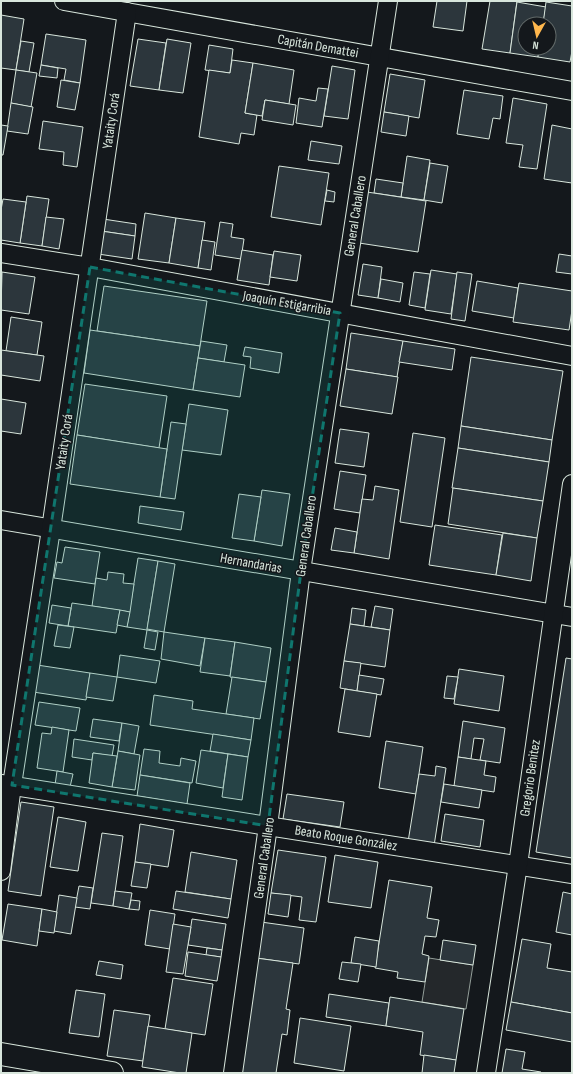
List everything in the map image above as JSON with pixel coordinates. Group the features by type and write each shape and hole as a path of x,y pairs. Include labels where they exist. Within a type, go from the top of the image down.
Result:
{"main road":[{"path":"1,1054 112,1073"}],"street":[{"name":"Capitán Demattei","path":"64,1 572,91"},
{"name":"General Caballero","path":"233,1073 268,826 301,571 388,1"},
{"name":"Yataity Corá","path":"1,871 6,784 51,529 127,12"},
{"name":"Joaquín Estigarribia","path":"1,253 90,267 572,356"},
{"name":"Gregorio Benitez","path":"486,1073 518,865 572,484"},
{"name":"Hernandarias","path":"1,520 572,618"},
{"name":"Beato Roque González","path":"6,784 572,874"}],"highlighted area":[{"path":"90,267 340,313 301,571 268,826 12,785"}],"shaded area":[{"path":"429,958 473,965 466,1009 422,1002"}],"building":[{"path":"437,1 467,1 463,31 433,27"},
{"path":"490,1 517,1 510,53 482,49"},
{"path":"517,2 546,7 544,16 517,16 517,54 510,53"},
{"path":"546,2 572,6 572,51 570,62 538,57 557,56 557,16 544,16"},
{"path":"1,15 24,19 16,70 1,68"},
{"path":"46,34 86,40 80,83 64,80 66,69 41,65"},
{"path":"138,39 166,43 159,90 130,86"},
{"path":"167,39 191,43 183,93 159,90"},
{"path":"21,41 34,43 29,72 16,70"},
{"path":"209,45 233,49 230,73 205,70"},
{"path":"232,60 253,63 245,113 257,115 254,135 241,133 239,144 199,137 209,70 230,73"},
{"path":"253,63 294,70 289,104 265,100 262,116 245,113"},
{"path":"41,65 58,68 57,78 39,76"},
{"path":"332,66 355,70 348,119 324,116"},
{"path":"16,70 37,73 31,107 11,103"},
{"path":"390,74 425,80 419,118 384,112"},
{"path":"61,80 80,83 75,110 57,107"},
{"path":"318,88 328,89 322,127 296,123 299,98 316,101"},
{"path":"464,90 503,96 500,119 493,118 489,139 457,134"},
{"path":"513,98 547,104 537,169 519,167 523,145 506,143"},
{"path":"265,100 296,105 293,125 262,120"},
{"path":"11,103 33,107 28,134 7,131"},
{"path":"384,112 409,116 406,136 381,132"},
{"path":"43,121 83,127 77,167 63,165 64,152 39,149"},
{"path":"1,125 8,126 3,155 1,155"},
{"path":"552,125 572,129 572,183 544,179"},
{"path":"311,141 342,146 339,164 308,160"},
{"path":"407,156 430,160 424,200 401,197"},
{"path":"430,163 448,166 442,203 424,200"},
{"path":"279,166 329,173 321,225 271,217"},
{"path":"376,179 403,183 401,197 374,193"},
{"path":"327,190 335,192 334,202 325,201"},
{"path":"367,192 426,201 418,252 359,243"},
{"path":"27,196 49,199 42,246 20,243"},
{"path":"3,199 26,202 20,243 1,240 1,210"},
{"path":"145,213 176,218 169,263 138,259"},
{"path":"46,217 64,219 59,249 42,246"},
{"path":"176,218 205,222 198,268 169,263"},
{"path":"103,219 136,224 135,236 101,231"},
{"path":"220,222 233,224 231,237 244,239 241,259 215,255"},
{"path":"101,231 135,236 132,259 98,254"},
{"path":"202,240 215,242 211,270 198,268"},
{"path":"242,250 273,255 269,285 237,280"},
{"path":"274,251 301,255 297,281 270,277"},
{"path":"559,254 572,256 572,274 556,272"},
{"path":"363,264 382,267 378,298 358,295"},
{"path":"431,270 457,274 451,314 425,310"},
{"path":"2,272 35,277 29,314 1,310"},
{"path":"414,272 430,274 425,308 409,305"},
{"path":"457,272 472,274 465,321 451,319"},
{"path":"381,279 403,283 400,302 378,298"},
{"path":"477,281 518,288 514,318 472,311"},
{"path":"519,283 572,291 572,310 569,330 513,322"},
{"path":"104,286 207,301 200,346 97,331"},
{"path":"11,317 42,322 37,355 6,351"},
{"path":"90,330 200,346 193,390 84,373"},
{"path":"351,333 403,341 397,377 346,369"},
{"path":"201,341 227,345 224,362 198,358"},
{"path":"403,341 455,349 452,370 399,362"},
{"path":"245,347 282,353 279,373 250,368 251,357 243,356"},
{"path":"1,350 44,356 40,381 1,375"},
{"path":"471,357 563,371 552,440 461,426"},
{"path":"198,358 245,365 240,397 193,390"},
{"path":"346,369 398,377 392,414 340,406"},
{"path":"85,384 167,396 159,448 77,435"},
{"path":"1,399 26,403 21,434 1,431"},
{"path":"189,404 228,410 221,455 182,450"},
{"path":"171,422 186,424 175,499 160,497"},
{"path":"461,426 552,440 549,462 458,448"},
{"path":"340,429 369,433 364,467 335,463"},
{"path":"413,433 445,438 432,527 400,522"},
{"path":"77,435 167,449 160,497 70,484"},
{"path":"458,448 549,462 543,501 452,488"},
{"path":"340,471 366,475 360,513 334,509"},
{"path":"375,486 399,490 389,559 354,553 362,499 373,500"},
{"path":"453,488 543,501 537,538 448,524"},
{"path":"262,490 290,494 282,546 254,541"},
{"path":"239,494 261,497 254,541 232,538"},
{"path":"140,506 184,512 181,530 138,523"},
{"path":"435,525 502,535 496,575 429,565"},
{"path":"335,528 357,532 354,553 331,550"},
{"path":"503,533 537,538 531,581 496,575"},
{"path":"65,547 100,552 95,584 54,578 57,562 62,563"},
{"path":"138,558 158,561 147,630 127,627"},
{"path":"158,561 175,564 164,632 147,629"},
{"path":"108,572 124,574 123,583 134,584 130,612 92,606 96,578 107,580"},
{"path":"72,603 120,610 116,633 68,626"},
{"path":"52,605 71,608 68,626 49,623"},
{"path":"375,606 393,609 390,630 371,627"},
{"path":"352,608 366,610 364,626 350,624"},
{"path":"120,610 130,612 127,627 117,625"},
{"path":"350,624 390,630 385,667 344,661"},
{"path":"58,625 74,627 70,648 54,646"},
{"path":"147,630 158,632 155,650 144,648"},
{"path":"164,632 205,638 200,666 161,659"},
{"path":"205,638 235,642 230,676 200,672"},
{"path":"235,642 271,648 266,682 230,677"},
{"path":"120,655 160,661 156,683 117,677"},
{"path":"566,658 572,659 572,858 536,852"},
{"path":"344,661 361,663 357,691 340,688"},
{"path":"37,665 90,673 86,700 33,692"},
{"path":"459,669 504,676 499,711 454,704"},
{"path":"90,673 117,677 113,701 86,697"},
{"path":"359,675 384,679 381,695 357,691"},
{"path":"447,676 458,677 454,699 444,698"},
{"path":"232,677 266,682 260,719 226,714"},
{"path":"345,689 377,694 370,737 338,732"},
{"path":"154,695 193,701 192,709 254,718 251,740 150,725"},
{"path":"39,702 80,708 76,731 35,725"},
{"path":"93,719 122,723 119,741 90,737"},
{"path":"463,721 505,728 500,763 480,760 484,739 474,738 471,759 458,757"},
{"path":"122,723 139,726 134,754 118,751"},
{"path":"52,727 69,730 63,772 37,768 42,733 51,734"},
{"path":"213,734 251,740 248,757 210,751"},
{"path":"74,739 114,745 112,756 93,753 92,760 72,757"},
{"path":"386,741 423,747 416,794 379,788"},
{"path":"144,749 160,751 159,763 180,766 181,758 196,761 192,783 140,775"},
{"path":"201,750 228,754 223,788 196,783"},
{"path":"118,751 140,755 135,790 112,787"},
{"path":"93,753 117,756 112,787 89,783"},
{"path":"228,754 248,757 242,800 222,797"},
{"path":"458,757 486,761 484,775 496,777 494,792 454,786"},
{"path":"436,766 446,768 434,846 408,842 419,774 435,776"},
{"path":"57,771 73,774 70,787 55,785"},
{"path":"140,775 190,783 187,804 137,796"},
{"path":"444,784 482,790 479,808 441,802"},
{"path":"287,794 344,802 340,827 283,819"},
{"path":"21,802 54,807 41,896 8,891"},
{"path":"445,814 484,820 480,847 441,841"},
{"path":"58,817 86,822 78,871 50,867"},
{"path":"140,824 174,830 168,867 135,862"},
{"path":"102,833 123,836 113,906 91,903"},
{"path":"278,850 326,857 316,922 299,920 302,897 271,893"},
{"path":"191,852 237,860 231,899 185,892"},
{"path":"335,855 378,862 371,908 328,902"},
{"path":"135,862 151,864 147,888 131,886"},
{"path":"389,880 432,887 427,918 439,920 436,937 425,936 422,954 429,956 425,982 397,978 398,972 375,968"},
{"path":"79,886 93,888 90,909 75,907"},
{"path":"115,891 132,893 129,909 113,906"},
{"path":"176,891 231,899 228,918 173,909"},
{"path":"563,892 572,894 572,935 556,932"},
{"path":"271,893 291,895 288,917 268,914"},
{"path":"59,895 77,898 71,934 54,931"},
{"path":"131,900 140,901 139,910 129,909"},
{"path":"8,904 42,909 37,946 2,940"},
{"path":"42,909 57,912 54,933 39,931"},
{"path":"150,910 175,914 170,949 145,945"},
{"path":"192,919 226,924 222,950 188,945"},
{"path":"261,922 304,928 299,964 256,958"},
{"path":"173,924 191,927 183,974 166,972"},
{"path":"355,937 379,941 376,967 351,963"},
{"path":"522,939 551,944 547,968 572,972 572,1013 511,1002"},
{"path":"443,940 476,945 473,965 440,960"},
{"path":"207,948 222,950 221,957 206,955"},
{"path":"188,952 221,957 217,981 185,976"},
{"path":"256,958 293,963 286,1009 290,1010 287,1035 282,1034 276,1073 238,1073"},
{"path":"99,961 123,965 121,979 96,975"},
{"path":"342,962 361,964 358,982 339,979"},
{"path":"173,978 213,984 205,1035 165,1029"},
{"path":"76,990 105,994 99,1037 69,1033"},
{"path":"329,994 389,1003 386,1026 326,1017"},
{"path":"390,997 464,1009 456,1060 420,1055 423,1032 386,1026"},
{"path":"511,1002 572,1013 572,1042 506,1030"},
{"path":"114,1010 150,1015 143,1061 107,1056"},
{"path":"300,1018 351,1026 344,1071 294,1063"},
{"path":"148,1026 192,1033 186,1073 142,1067"},
{"path":"506,1049 525,1052 522,1069 541,1073 502,1073"},
{"path":"424,1055 456,1060 454,1073 422,1073"}]}
